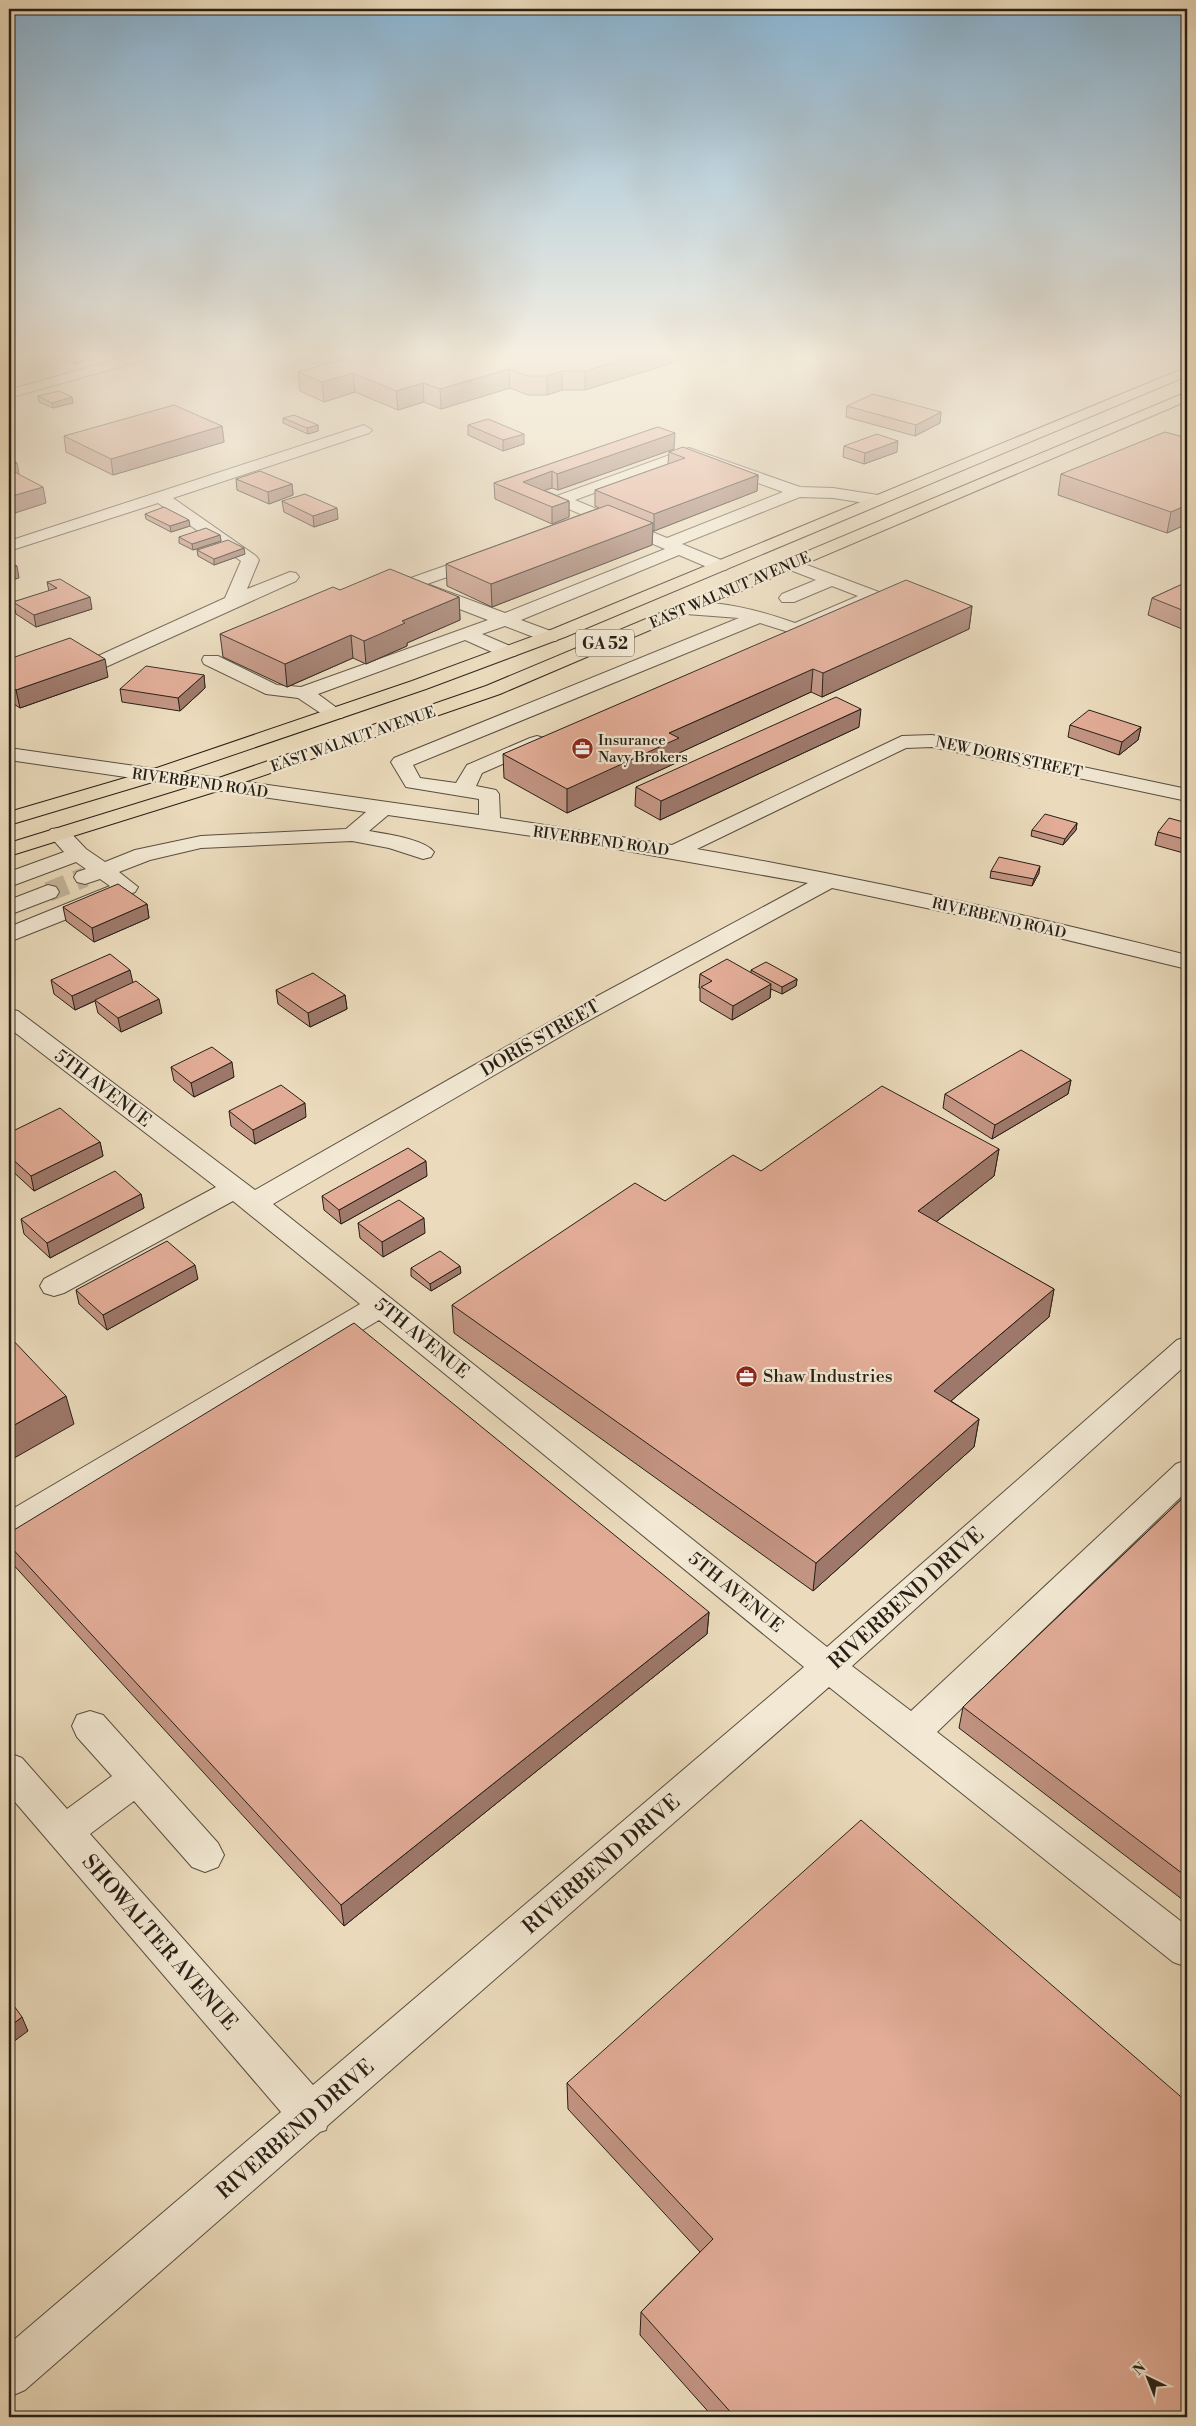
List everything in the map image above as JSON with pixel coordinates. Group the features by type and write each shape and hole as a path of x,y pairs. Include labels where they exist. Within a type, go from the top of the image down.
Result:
{"main road":[{"name":"EAST WALNUT AVENUE","path":"9,819 149,777 335,714 550,637 949,470"},
{"name":"EAST WALNUT AVENUE","path":"9,850 217,785 493,690 1011,470"}],"street":[{"path":"9,546 242,470"},
{"path":"642,470 560,500 720,566"},
{"path":"737,470 798,492 833,493 878,500"},
{"path":"211,660 273,690 303,692 507,619 798,492"},
{"path":"161,497 250,560 290,577"},
{"path":"498,553 411,584 550,637"},
{"path":"233,601 250,560"},
{"path":"768,641 873,596 790,564"},
{"path":"243,578 290,577"},
{"path":"56,682 290,577"},
{"path":"788,598 832,580"},
{"path":"737,586 748,600 762,610 762,616"},
{"path":"686,609 729,610 762,616 795,629"},
{"path":"490,825 489,794 413,783 401,762 762,616"},
{"path":"466,634 508,652"},
{"path":"303,692 335,714"},
{"path":"463,790 474,769 554,734"},
{"name":"NEW DORIS STREET","path":"674,852 902,742 932,741 1187,795"},
{"name":"RIVERBEND ROAD","path":"9,754 149,777 217,785 674,852 830,880 1187,962"},
{"path":"352,835 383,809"},
{"path":"9,935 127,887 93,873 59,834"},
{"path":"93,873 143,855 201,842 352,835 393,842 423,852"},
{"path":"9,880 78,854"},
{"name":"DORIS STREET","path":"54,1286 245,1196 830,880"},
{"path":"9,908 48,892"},
{"name":"5TH AVENUE","path":"9,1016 245,1196 828,1667 1187,1949"},
{"path":"9,1527 381,1305"},
{"name":"RIVERBEND DRIVE","path":"9,2374 828,1667 1187,1347"},
{"path":"912,1733 1187,1472"},
{"path":"90,1726 205,1856"},
{"name":"SHOWALTER AVENUE","path":"9,1769 311,2115"},
{"path":"64,1832 137,1778"}],"building":[{"path":"9,470 43,487 9,497"},
{"path":"531,470 568,470 557,474 552,471 523,482 569,501 552,507 494,483"},
{"path":"651,470 745,470 758,475 654,514 595,490"},
{"path":"1070,470 1187,470 1187,505 1171,512 1061,474"},
{"path":"260,471 292,484 268,492 236,479"},
{"path":"305,494 337,508 313,516 282,501"},
{"path":"608,505 653,523 491,584 446,564"},
{"path":"164,507 189,520 170,526 145,514"},
{"path":"206,528 220,535 192,544 179,537"},
{"path":"228,540 244,548 214,559 197,550"},
{"path":"9,561 17,566 9,569"},
{"path":"390,569 459,597 402,621 405,623 364,641 351,635 285,664 220,634 333,587 340,590"},
{"path":"60,579 90,597 34,615 13,602 57,588 47,582"},
{"path":"906,580 972,606 823,673 813,669 669,733 679,738 567,789 503,754"},
{"path":"1187,582 1187,612 1152,598"},
{"path":"70,638 105,659 16,690 9,685 9,659"},
{"path":"146,666 204,675 178,698 120,689"},
{"path":"836,697 861,709 661,801 636,787"},
{"path":"1089,710 1141,727 1122,742 1070,725"},
{"path":"1045,814 1077,823 1065,839 1032,830"},
{"path":"1169,818 1187,823 1187,840 1158,832"},
{"path":"999,857 1040,866 1034,879 991,871"},
{"path":"118,884 147,904 92,928 63,907"},
{"path":"110,954 130,970 72,996 51,980"},
{"path":"727,959 771,984 733,1006 701,987 712,981 700,974"},
{"path":"766,962 797,979 782,987 751,970"},
{"path":"313,973 345,995 308,1013 276,990"},
{"path":"136,981 159,999 118,1018 95,1000"},
{"path":"212,1047 232,1062 191,1083 171,1067"},
{"path":"1021,1050 1071,1080 995,1125 945,1094"},
{"path":"281,1085 305,1103 253,1130 229,1111"},
{"name":"Shaw Industries","path":"882,1086 999,1149 918,1211 1054,1289 934,1391 979,1419 816,1563 452,1305 635,1183 665,1201 733,1155 761,1171"},
{"path":"60,1108 100,1142 31,1176 9,1156 9,1133"},
{"path":"408,1148 426,1161 339,1210 322,1196"},
{"path":"115,1171 141,1194 47,1243 21,1219"},
{"path":"399,1200 424,1218 382,1242 358,1223"},
{"path":"167,1241 195,1265 103,1315 76,1290"},
{"path":"440,1251 460,1266 430,1284 411,1268"},
{"path":"354,1323 709,1612 341,1905 9,1545 9,1533"},
{"path":"9,1336 66,1396 9,1428"},
{"path":"1187,1494 1187,1877 963,1707"},
{"path":"861,1820 1187,2102 1187,2417 735,2417 641,2312 713,2239 567,2083"},
{"path":"9,1999 22,2017 9,2027"}],"tunnel":[{"path":"48,892 85,877"}],"place":[{"name":"Insurance Navy Brokers","path":"582,749"},
{"name":"Shaw Industries","path":"747,1376"}]}
